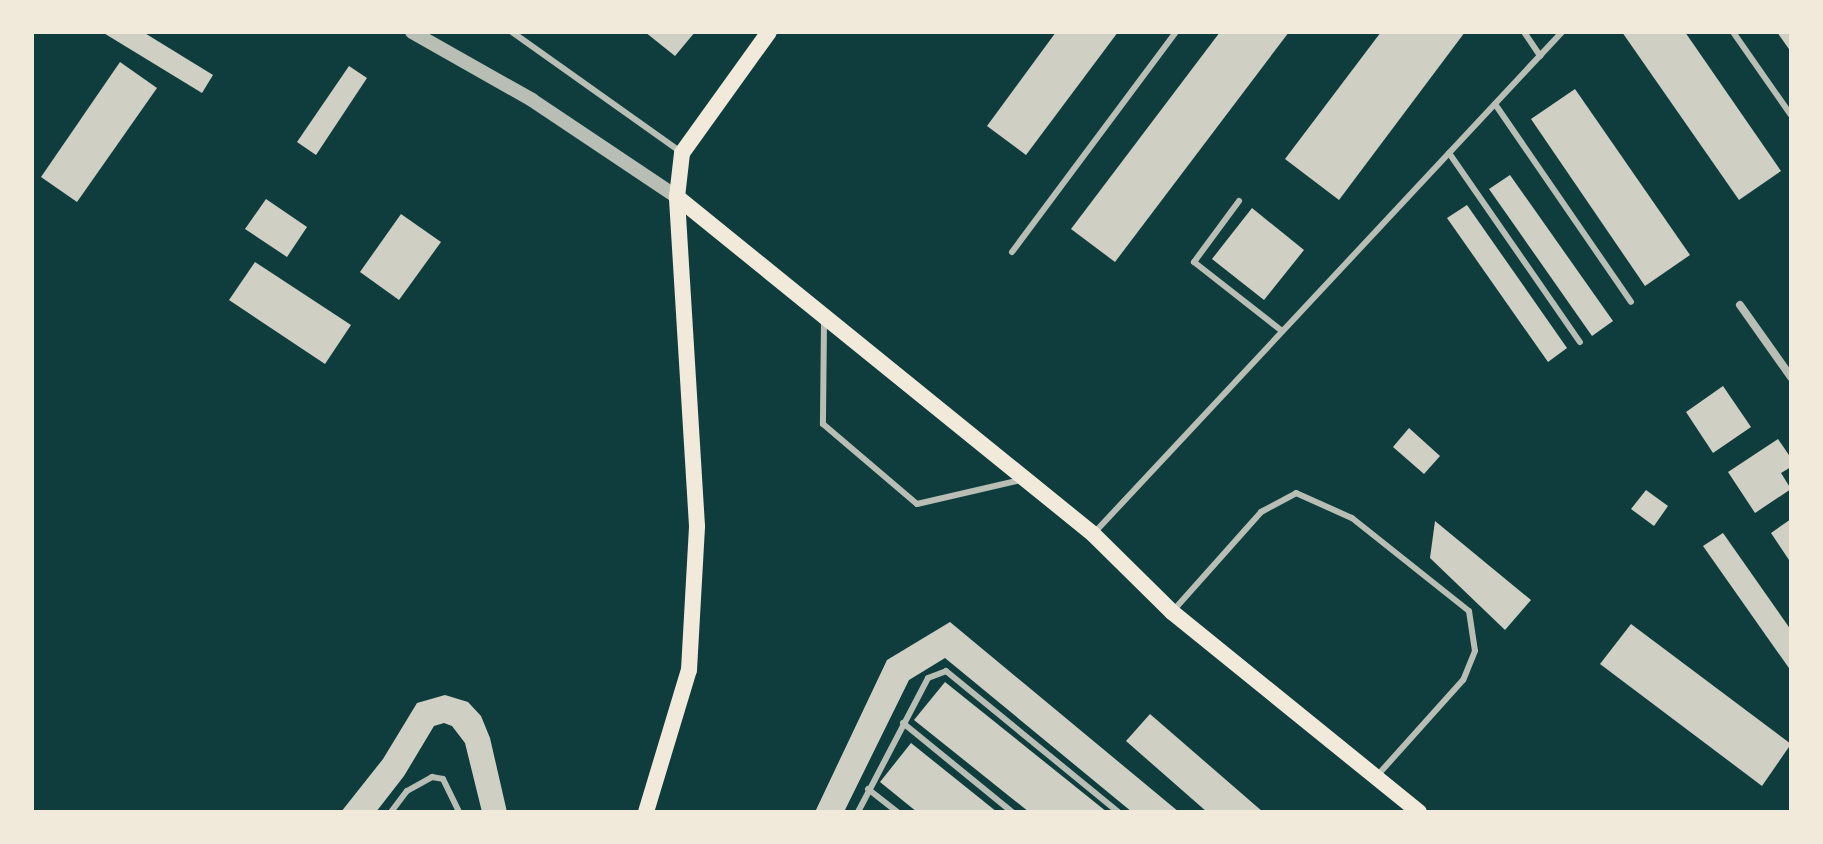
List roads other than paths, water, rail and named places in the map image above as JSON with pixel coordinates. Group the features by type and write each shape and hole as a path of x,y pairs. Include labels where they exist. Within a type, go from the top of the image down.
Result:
{"main road":[{"path":"646,812 689,670 697,526 677,197 682,153 769,32"},
{"path":"677,197 1027,479 1093,534 1172,612 1419,812"}],"street":[{"path":"412,32 532,100 677,197"},
{"path":"1740,305 1791,377"}],"lane":[{"path":"512,32 682,153"},
{"path":"1012,252 1176,32"},
{"path":"1524,32 1540,56"},
{"path":"1093,534 1562,32"},
{"path":"1733,32 1791,115"},
{"path":"1495,104 1631,302"},
{"path":"1449,153 1580,342"},
{"path":"1239,201 1194,262 1282,331"},
{"path":"824,318 823,424 917,504 1027,479"},
{"path":"1172,612 1261,512 1296,493 1352,518 1469,611 1475,651 1463,680 1376,777"},
{"path":"858,812 928,678 946,671 1118,812"},
{"path":"903,723 1012,812"},
{"path":"391,812 407,791 432,777 443,779 459,812"},
{"path":"868,789 897,812"}]}
